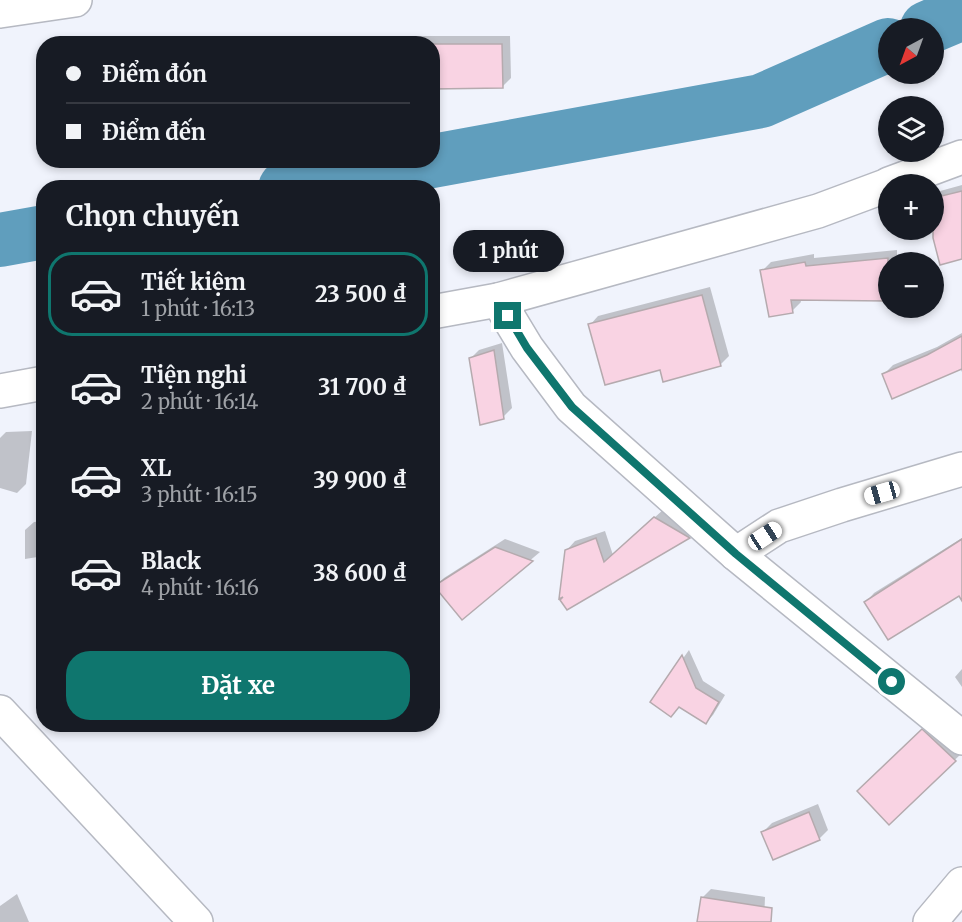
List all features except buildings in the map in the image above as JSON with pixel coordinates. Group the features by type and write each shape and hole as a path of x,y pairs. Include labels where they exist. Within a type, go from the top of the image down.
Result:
{"street":[{"path":"0,11 75,0"},
{"path":"917,174 962,157"},
{"path":"440,311 498,300 818,211 878,189"},
{"path":"498,300 527,348 572,407 736,554 962,738"},
{"path":"0,391 36,384"},
{"path":"736,554 780,526 842,504 962,469"},
{"path":"0,712 196,922"},
{"path":"930,922 962,884"}],"waterway":[{"path":"944,21 962,13"},
{"path":"440,160 761,101 878,49"},
{"path":"329,180 394,168"},
{"path":"0,240 36,233"}],"route":[{"path":"508,316 527,348 572,407 736,554 892,682"}]}
